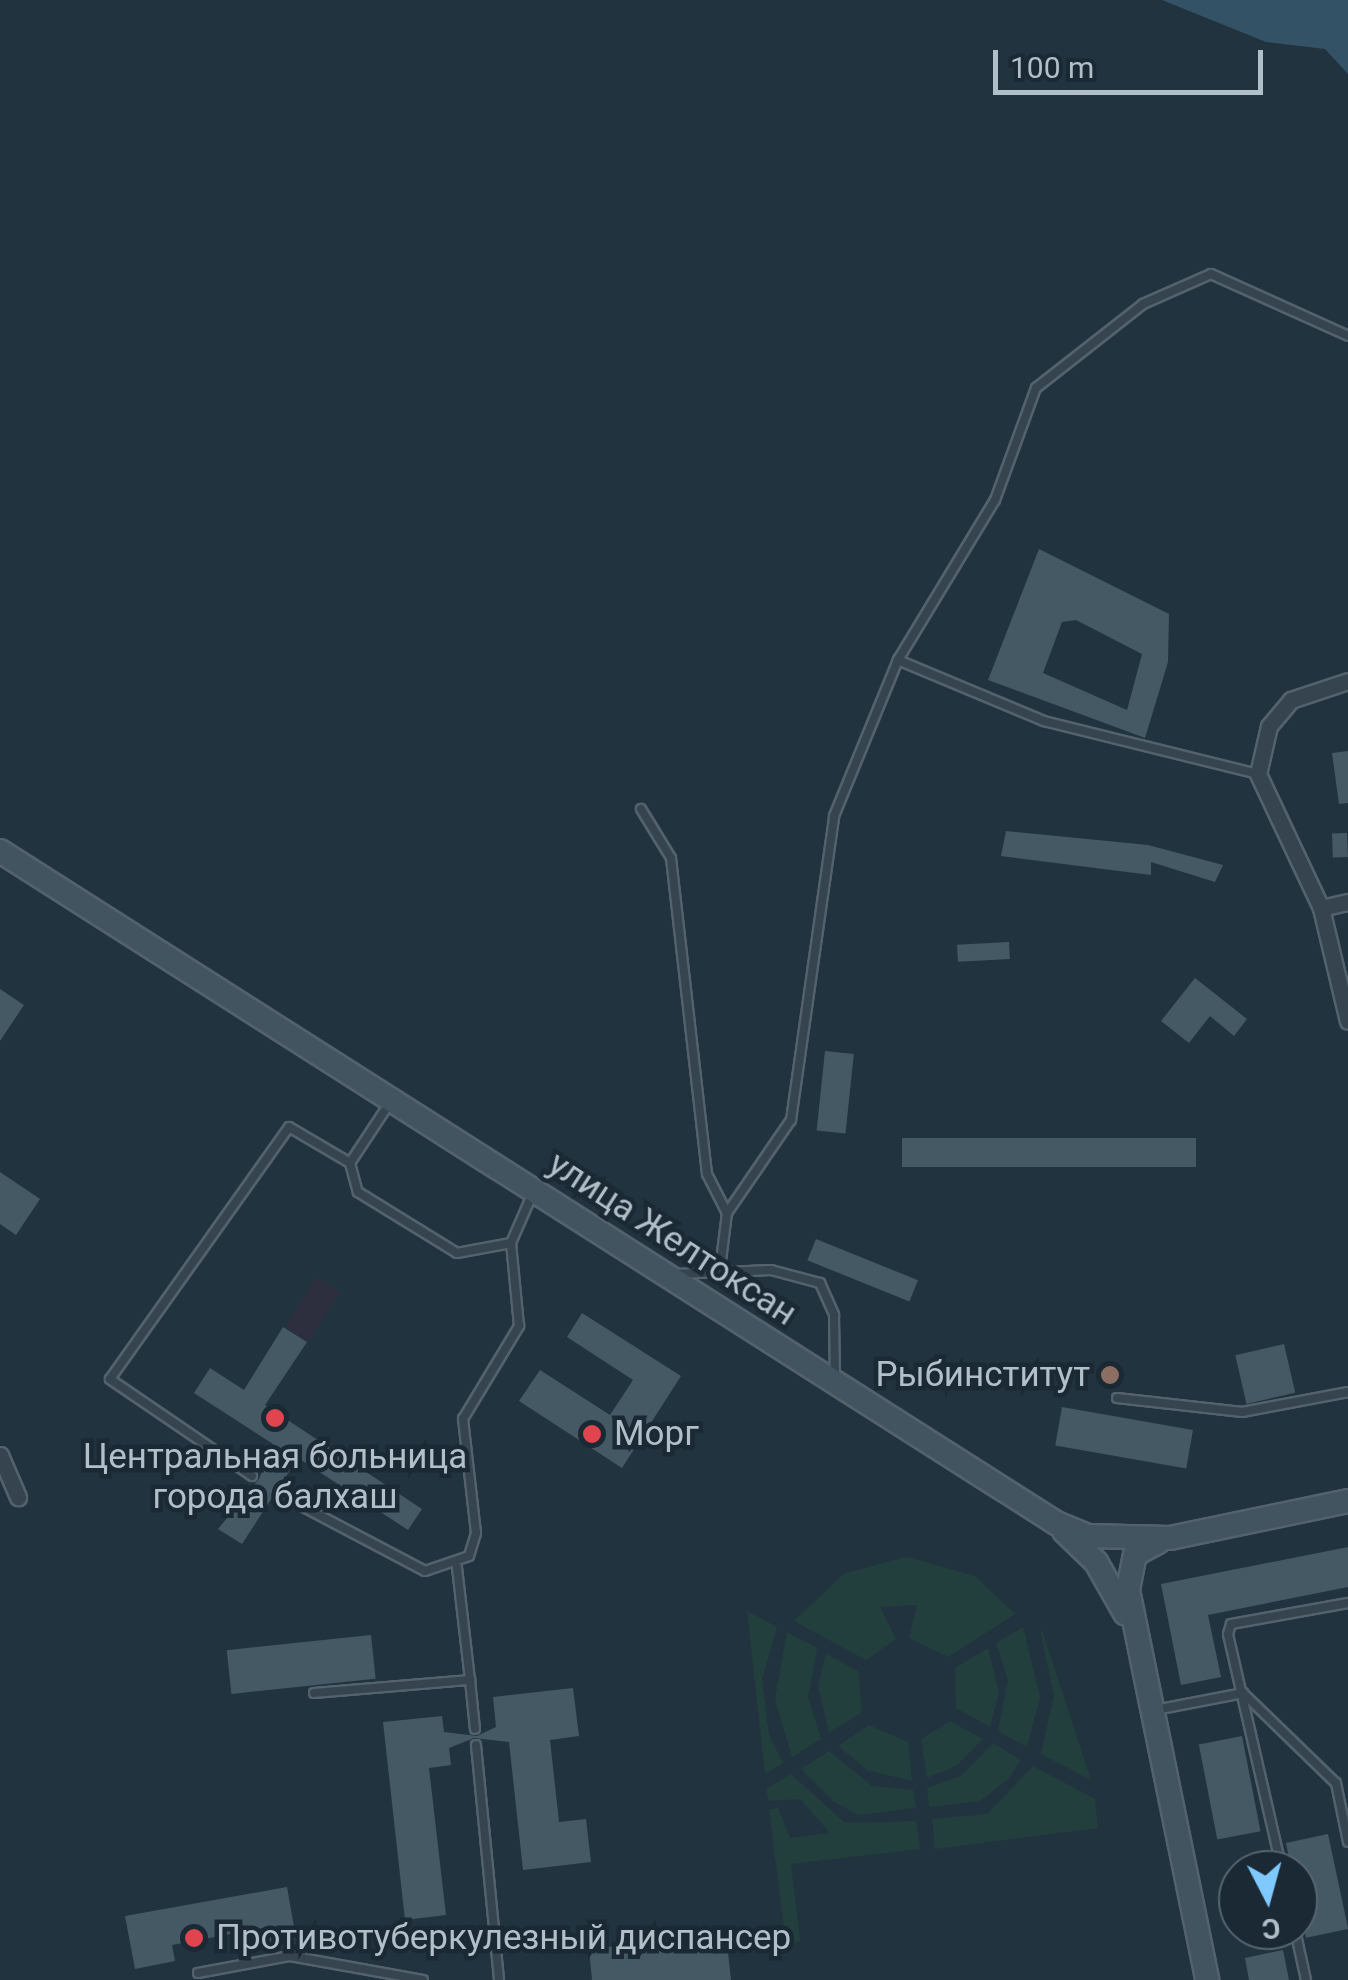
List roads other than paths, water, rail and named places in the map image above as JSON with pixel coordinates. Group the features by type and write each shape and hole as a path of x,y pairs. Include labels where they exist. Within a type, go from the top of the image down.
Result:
{"main road":[{"name":"улица Желтоксан","path":"0,850 835,1386 1056,1523 1088,1536 1170,1538 1348,1500"},
{"path":"1056,1523 1096,1562 1134,1634"},
{"path":"1170,1538 1134,1554 1134,1634 1207,1979"}],"street":[{"path":"1348,681 1291,700 1270,726 1258,774 1322,908 1348,1021"},
{"path":"1322,908 1348,902"},
{"path":"0,1455 18,1496"}],"lane":[{"path":"720,1269 727,1213 791,1120 834,816 898,660 995,500 1036,388 1084,346 1143,304 1211,274 1348,336"},
{"path":"898,660 1044,721 1258,774"},
{"path":"642,810 671,858 707,1174 727,1213"},
{"path":"350,1163 392,1100"},
{"path":"252,1476 110,1380 289,1128 350,1163 358,1192 457,1253 511,1243"},
{"path":"475,1729 457,1568 476,1533 463,1419 519,1326 511,1243 534,1192"},
{"path":"664,1276 720,1269 820,1284 834,1315 835,1386"},
{"path":"1117,1398 1242,1412 1348,1392"},
{"path":"277,1493 425,1571 457,1568"},
{"path":"1278,1850 1231,1624 1348,1603"},
{"path":"314,1693 470,1680"},
{"path":"1151,1710 1244,1693"},
{"path":"1244,1693 1336,1783 1348,1842"},
{"path":"476,1745 499,1980"},
{"path":"1300,1950 1306,1980"},
{"path":"198,1974 290,1956 423,1980"},
{"path":"1198,1980 1207,1979"}],"place":[{"name":"Рыбинститут","path":"1110,1375"},
{"name":"Центральная больница города балхаш","path":"275,1418"},
{"name":"Морг","path":"592,1434"},
{"name":"Противотуберкулезный диспансер","path":"194,1938"}]}
